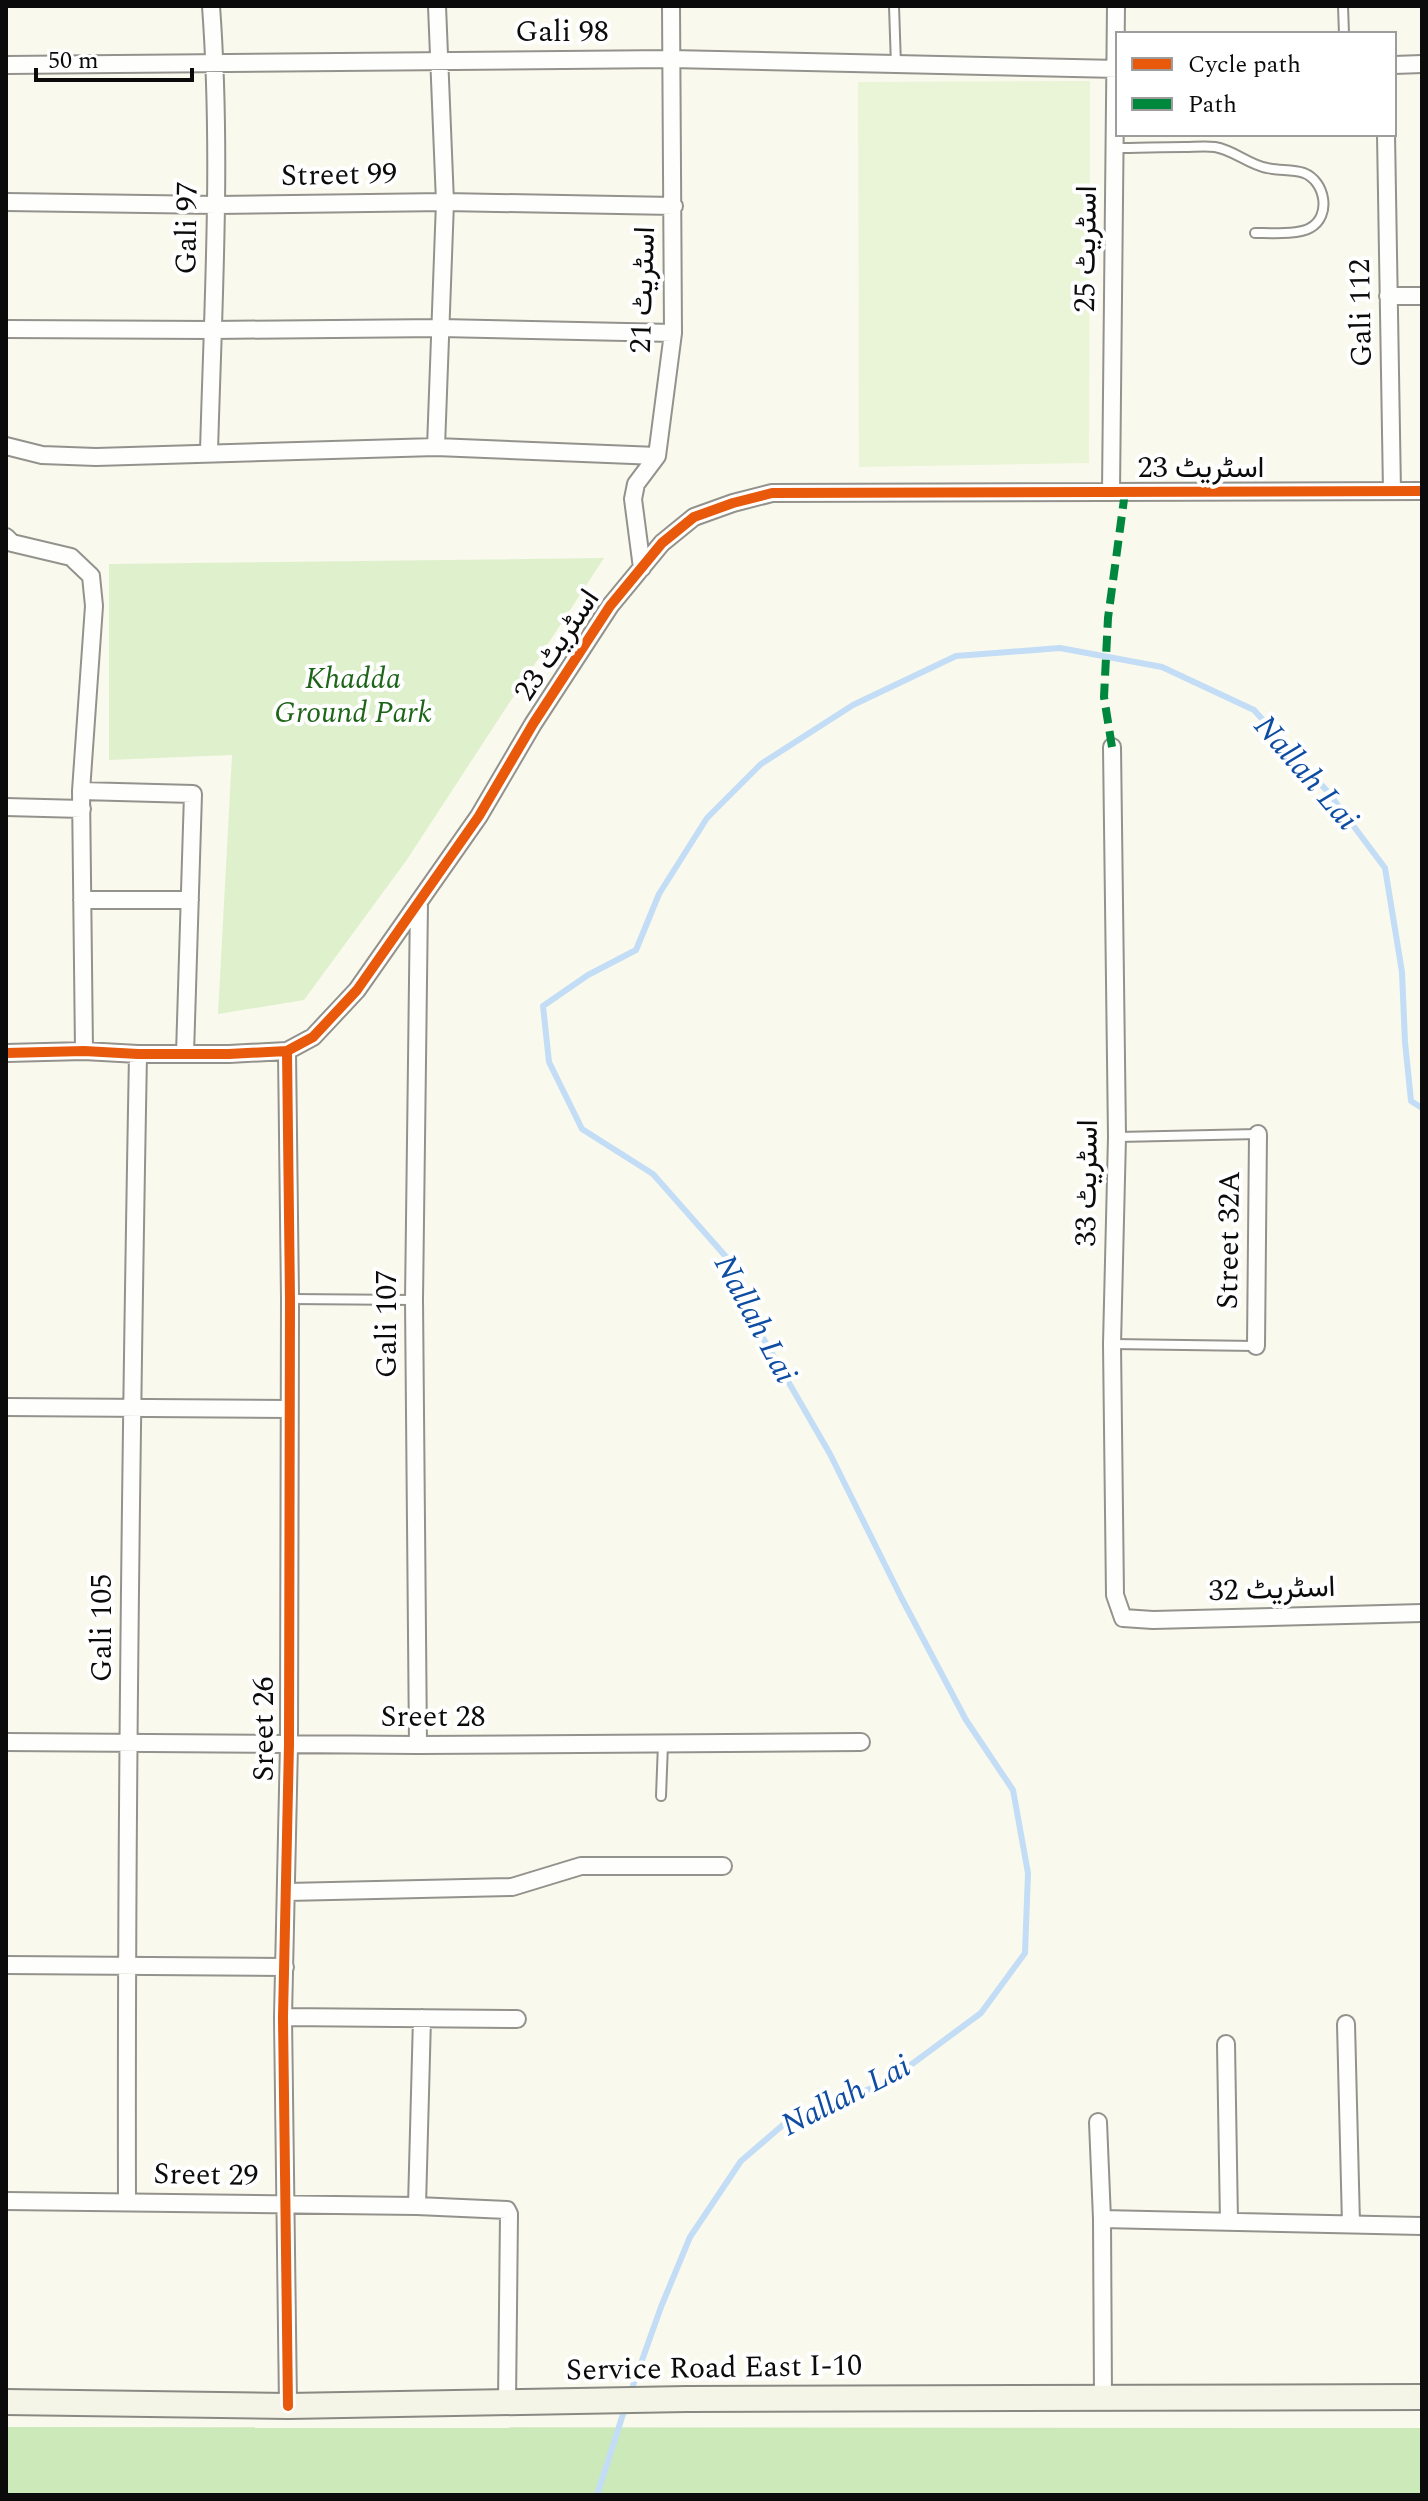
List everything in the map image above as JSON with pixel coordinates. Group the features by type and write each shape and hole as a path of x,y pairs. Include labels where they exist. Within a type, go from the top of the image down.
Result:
{"main road":[{"name":"Service Road East I-10","path":"6,2402 288,2406 687,2399 1422,2397"}],"street":[{"name":"Gali 97","path":"209,452 217,205 211,6"},
{"path":"436,447 445,202 437,6"},
{"name":"اسٹریٹ 21","path":"642,568 633,499 636,484 657,456 673,333 671,6"},
{"name":"اسٹریٹ 25","path":"1111,492 1116,6"},
{"name":"Gali 98","path":"6,65 671,59 1116,69"},
{"path":"1396,65 1422,64"},
{"name":"Gali 112","path":"1386,136 1392,491"},
{"name":"Street 99","path":"6,202 217,205 445,202 674,206"},
{"path":"1388,296 1422,296"},
{"path":"6,329 441,328 673,333"},
{"path":"6,446 42,455 154,457 209,452 436,447 657,456"},
{"name":"اسٹریٹ 23","path":"287,1051 313,1037 357,990 479,816 533,724 610,606 662,543 694,517 772,493 1422,491"},
{"path":"6,537 12,543 71,557 91,576 94,606 81,791 84,1051"},
{"name":"اسٹریٹ 33","path":"1112,747 1117,1137 1112,1344 1115,1595 1123,1618"},
{"path":"81,791 193,794 185,1054"},
{"path":"6,807 82,809"},
{"path":"82,900 190,900"},
{"name":"Gali 107","path":"418,1745 414,1300 419,902"},
{"path":"6,1053 287,1051"},
{"name":"Sreet 26","path":"287,1051 289,1744 283,2017 288,2406"},
{"name":"Gali 105","path":"127,2202 132,1409 138,1054"},
{"name":"Street 32A","path":"1256,1346 1258,1134"},
{"path":"6,1407 289,1409"},
{"name":"اسٹریٹ 32","path":"1123,1618 1153,1620 1422,1613"},
{"name":"Sreet 28","path":"6,1742 418,1745 861,1742"},
{"path":"287,1892 512,1887 581,1866 723,1866"},
{"path":"6,1965 285,1967"},
{"path":"283,2017 517,2019"},
{"path":"417,2206 422,2018"},
{"path":"1346,2024 1351,2224"},
{"path":"1226,2044 1229,2222"},
{"path":"1098,2122 1103,2398"},
{"name":"Sreet 29","path":"6,2201 507,2210 507,2403"},
{"path":"1102,2219 1422,2226"}],"lane":[{"path":"894,6 896,65"},
{"path":"1343,6 1344,32"},
{"path":"1115,148 1215,147 1264,168 1301,172 1319,185 1324,200 1322,212 1310,229 1255,233"},
{"path":"1117,1137 1258,1134"},
{"path":"290,1299 414,1300"},
{"path":"1112,1344 1256,1346"},
{"path":"661,1796 663,1744"}],"green space":[{"path":"1090,81 1089,463 859,467 858,82"},
{"name":"Khadda Ground Park","path":"604,558 406,861 304,1000 218,1014 232,755 109,760 109,564"},
{"path":"6,2427 1422,2428 1422,2495 6,2495"}],"waterway":[{"name":"Nallah Lai","path":"630,2394 690,2237 741,2161 784,2124 889,2081 981,2013 1025,1953 1028,1873 1013,1790 966,1720 830,1454 759,1331 728,1259 653,1174 582,1129 549,1062 543,1006 588,975 636,950 659,894 707,818 761,764 853,705 956,656 1060,648 1162,667 1254,710 1328,792 1385,868 1402,972 1411,1101 1422,1108"},
{"name":"Nallah Lai","path":"597,2495 625,2408"}],"marked path":[{"path":"1112,747 1104,697 1108,618 1125,492"}],"cycle path":[{"path":"6,1053 229,1054 287,1051 313,1037 357,990 479,816 533,724 610,606 662,543 694,517 772,493 1422,491"},
{"path":"287,1051 289,1744 283,2017 288,2406"}]}
